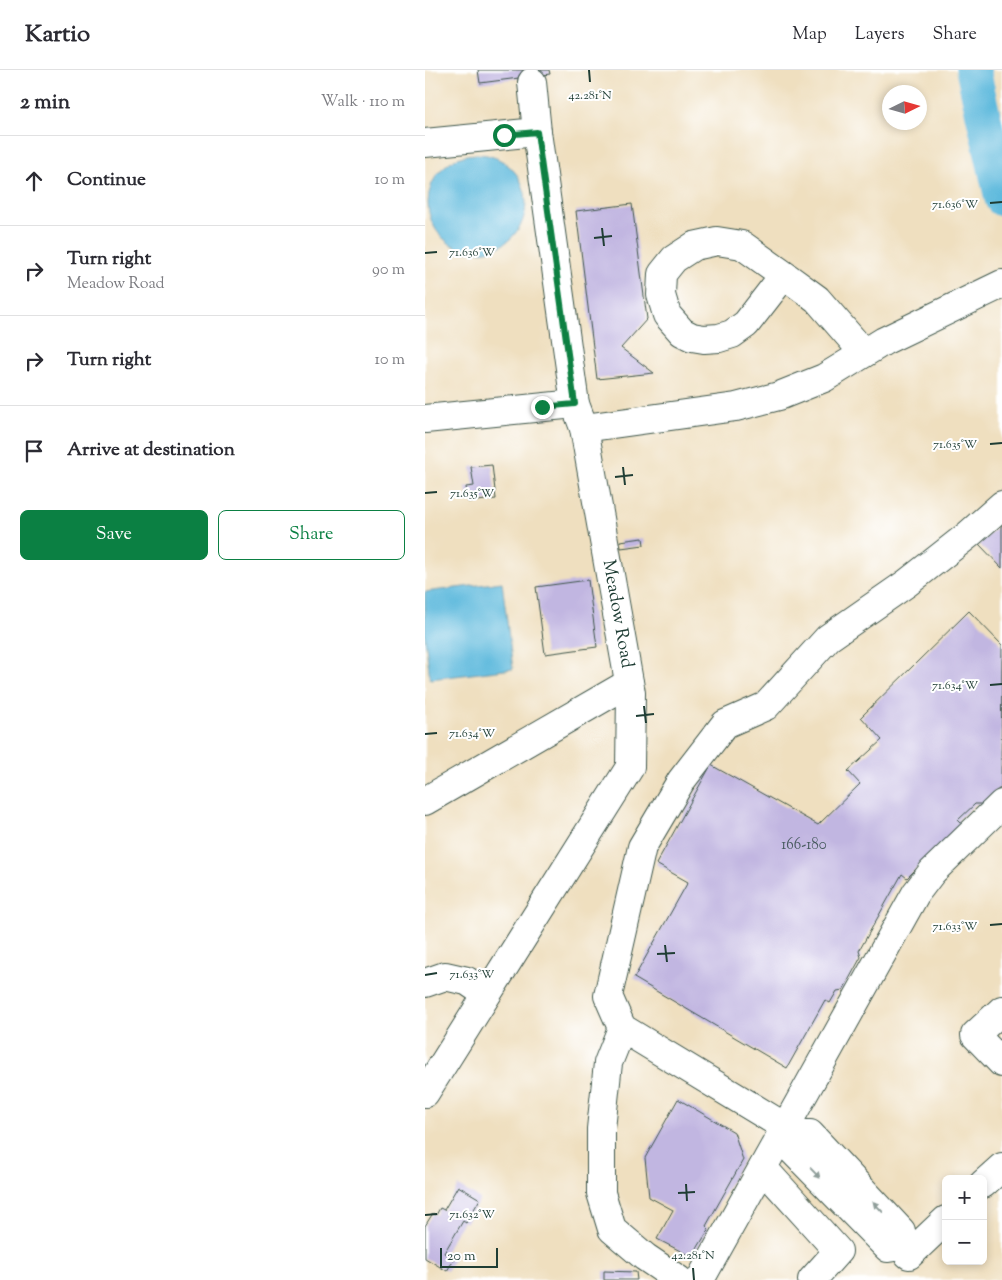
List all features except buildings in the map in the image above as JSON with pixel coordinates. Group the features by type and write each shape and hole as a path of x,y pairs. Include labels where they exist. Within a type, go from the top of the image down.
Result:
{"lane":[{"name":"Meadow Road","path":"429,1077 486,994 630,767 631,693 580,416 537,132 532,82"},
{"path":"425,143 537,132"},
{"path":"784,275 817,299 864,353"},
{"path":"425,419 696,413 756,403 802,388 824,378 884,341 1002,284"},
{"path":"942,1224 909,1255 901,1246 901,1231 810,1134 789,1131 622,1028 608,996 642,847 681,781 725,724 766,706 828,638 907,583 968,535 1002,505"},
{"path":"425,801 629,683"},
{"path":"700,1280 763,1168 789,1131 916,893 932,872 1002,804"},
{"path":"425,983 445,976 467,981 486,994"},
{"path":"1002,1010 975,1035 1002,1063"},
{"path":"622,1028 608,1063 601,1129 601,1193 613,1229 645,1257 679,1280"},
{"path":"987,1180 1002,1167"},
{"path":"763,1168 838,1251 812,1280"}],"water":[{"path":"477,154 496,158 512,168 522,184 526,203 522,222 512,238 496,248 477,252 458,248 442,238 432,222 428,203 432,184 442,168 458,158"},
{"path":"502,582 513,669 430,679 425,637 425,592"}],"waterway":[{"path":"973,70 1002,199"}],"route":[{"path":"504,135 537,132 575,404 542,407"}]}
